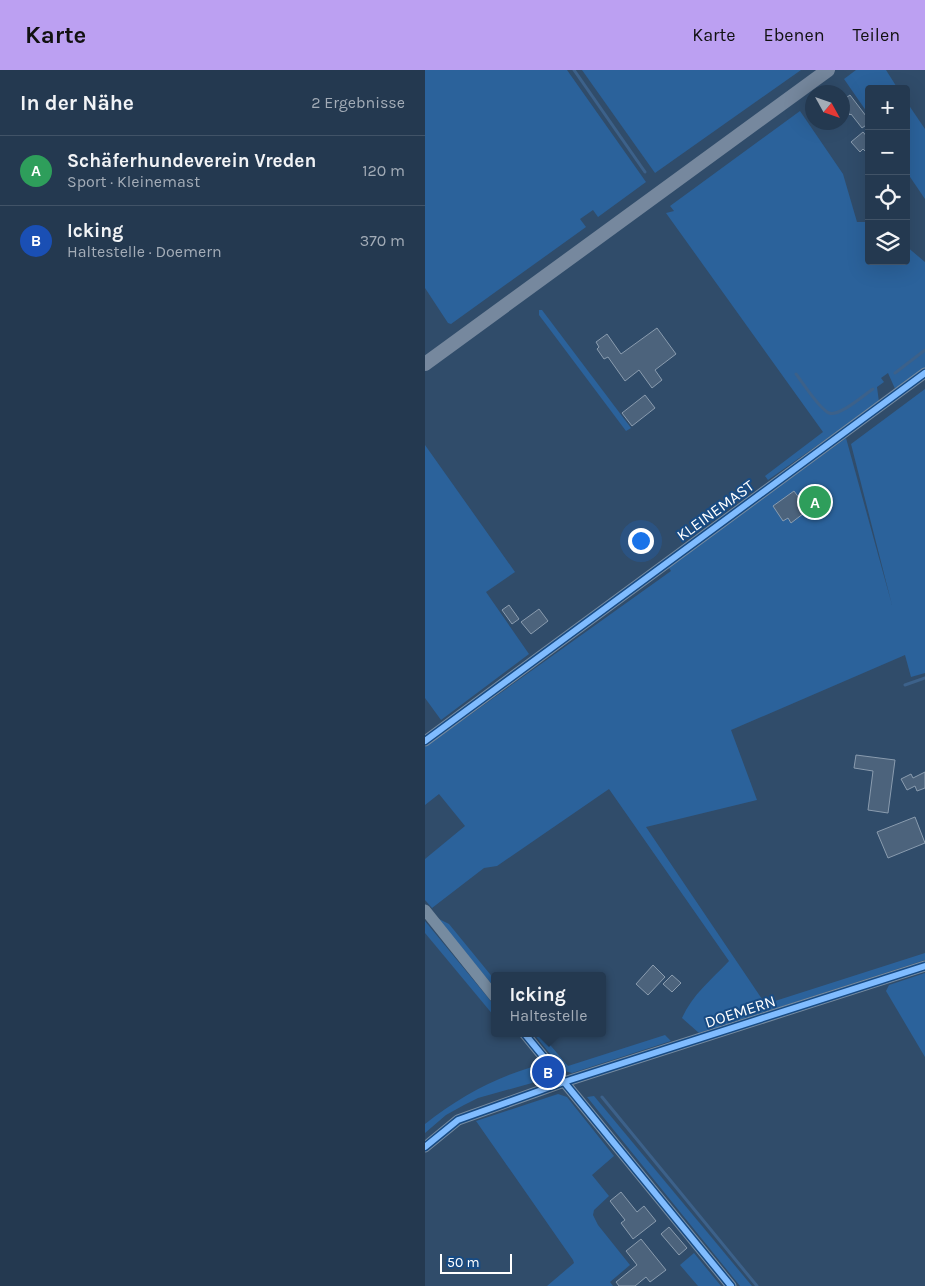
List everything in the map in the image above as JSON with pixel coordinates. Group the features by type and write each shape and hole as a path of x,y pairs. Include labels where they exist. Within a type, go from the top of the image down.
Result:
{"main road":[{"path":"425,364 828,70"}],"street":[{"name":"KLEINEMAST","path":"425,741 925,374"},
{"path":"425,910 491,992"},
{"name":"DOEMERN","path":"425,1147 458,1120 563,1082 925,966"},
{"path":"528,1037 731,1286"}],"shaded area":[{"path":"425,70 567,70 646,182 598,217 593,210 580,219 586,227 451,324 448,323 425,288"},
{"path":"582,70 801,70 655,173"},
{"path":"856,70 886,70 895,85 865,85 865,109 850,85 844,79"},
{"path":"910,107 925,129 925,199 910,177"},
{"path":"800,111 805,118 805,130 813,130 843,174 857,222 865,222 865,265 910,265 910,249 925,262 925,369 896,391 888,373 881,378 884,382 877,387 879,402 768,480 765,476 823,432 666,213 674,211 670,206"},
{"path":"539,310 542,310 631,428 626,431 539,315"},
{"path":"925,389 925,673 911,677 905,655 731,730 757,800 646,827 764,1002 775,1001 925,953 925,960 699,1033 682,1018 691,1002 729,961 609,789 497,866 484,868 432,908 425,900 425,859 465,826 439,794 425,805 425,747 671,571 668,566 846,438 892,605 851,444"},
{"path":"425,445 515,572 486,592 529,654 441,720 425,698"},
{"path":"437,918 449,924 491,975 491,983"},
{"path":"425,921 491,1001 491,1012 425,933"},
{"path":"925,973 925,1057 886,991 889,985"},
{"path":"665,1035 671,1041 572,1073 565,1071 536,1037 543,1037 568,1066"},
{"path":"532,1067 538,1067 542,1071 539,1077 532,1083 478,1098 446,1115 425,1133 425,1124 450,1106 489,1083"},
{"path":"558,1094 567,1097 614,1156 592,1175 609,1196 594,1210 593,1215 598,1225 630,1265 610,1282 613,1286 547,1286 574,1263 573,1260 476,1121"},
{"path":"594,1096 752,1286 740,1286 587,1097"},
{"path":"694,1253 721,1286 698,1286 680,1265"}],"building":[{"path":"850,95 865,115 865,126 862,128 851,114"},
{"path":"863,132 865,134 865,151 863,149 860,152 851,142"},
{"path":"657,328 676,354 655,370 662,380 652,388 639,370 625,381 608,357 604,359 597,349 599,347 596,342 607,334 621,354"},
{"path":"645,395 655,408 632,426 622,413"},
{"path":"794,491 808,510 791,523 788,518 783,521 773,506"},
{"path":"509,605 519,619 512,624 502,610"},
{"path":"539,609 548,621 531,634 521,622"},
{"path":"856,755 895,760 888,813 868,810 873,771 854,768"},
{"path":"925,772 925,788 917,791 915,786 907,790 901,779 911,774 913,778"},
{"path":"915,817 925,843 888,858 877,832"},
{"path":"653,965 665,977 648,995 636,984"},
{"path":"672,975 681,983 672,992 663,984"},
{"path":"621,1192 637,1212 644,1206 656,1221 633,1239 621,1223 625,1220 610,1201"},
{"path":"669,1227 687,1248 679,1255 661,1234"},
{"path":"641,1239 666,1270 650,1282 646,1277 635,1286 619,1286 616,1282 637,1265 626,1251"}],"waterway":[{"path":"574,70 645,172"},
{"path":"895,373 925,350"},
{"path":"796,374 816,401 829,413 845,409 873,389"},
{"path":"905,685 925,678"},
{"path":"602,1097 757,1286"}],"cycle path":[{"path":"425,741 925,373"},
{"path":"425,1147 458,1120 564,1082 925,966"},
{"path":"527,1037 731,1286"}],"place":[{"name":"Schäferhundeverein Vreden","path":"815,502"},
{"name":"Icking","path":"548,1072"}]}
